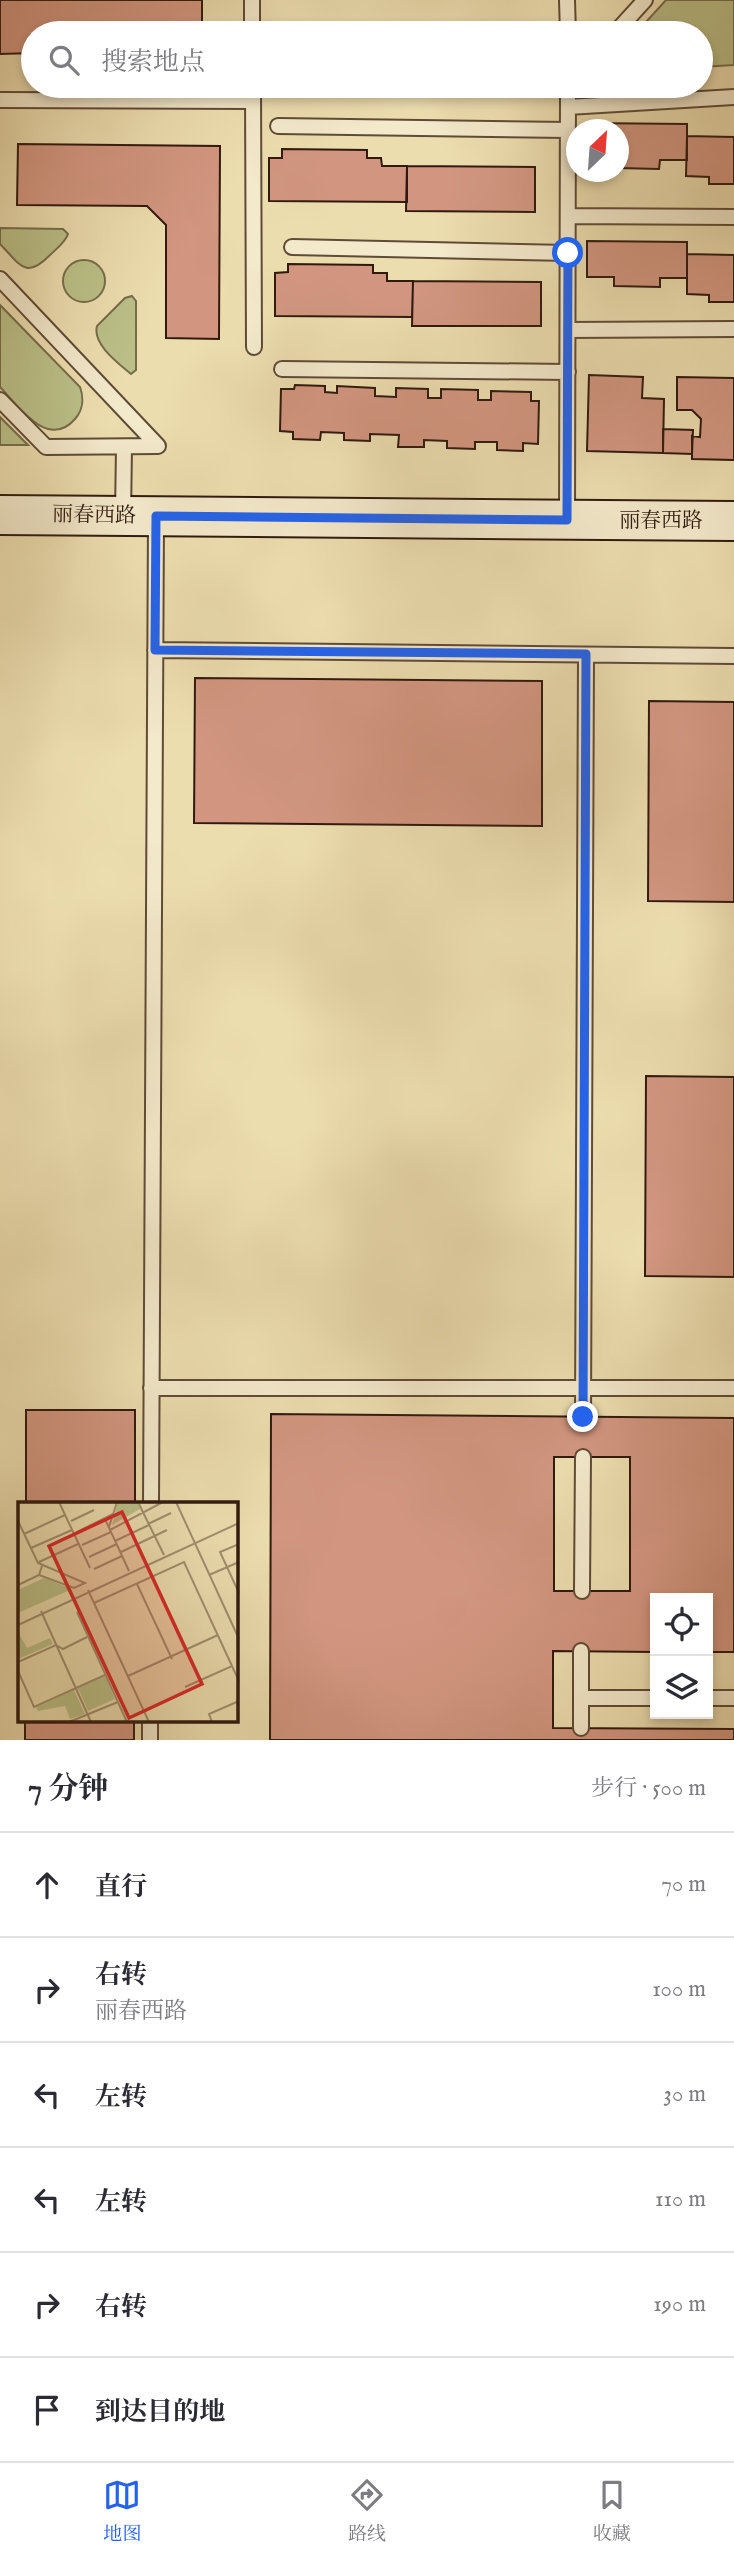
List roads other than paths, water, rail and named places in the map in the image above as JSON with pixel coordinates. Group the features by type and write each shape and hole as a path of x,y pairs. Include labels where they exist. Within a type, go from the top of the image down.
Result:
{"main road":[{"name":"丽春西路","path":"0,515 145,524 734,542"},
{"name":"丽春西路","path":"0,538 145,524 734,521"}],"lane":[{"path":"252,0 252,21"},
{"path":"567,0 568,21"},
{"path":"626,21 645,0"},
{"path":"568,107 734,97"},
{"path":"568,98 568,119"},
{"path":"0,100 253,101 254,347"},
{"path":"278,127 566,130"},
{"path":"567,520 568,182"},
{"path":"568,216 734,217"},
{"path":"292,247 568,253"},
{"path":"0,279 158,446 46,447 0,400"},
{"path":"568,330 734,329"},
{"path":"282,369 569,372"},
{"path":"124,447 145,524 155,650 151,1502"},
{"path":"155,650 734,656"},
{"path":"583,1417 586,654"},
{"path":"151,1388 734,1388"},
{"path":"582,1591 583,1457"},
{"path":"581,1651 581,1728"},
{"path":"581,1698 650,1698"},
{"path":"713,1698 734,1698"},
{"path":"150,1722 150,1740"}]}
